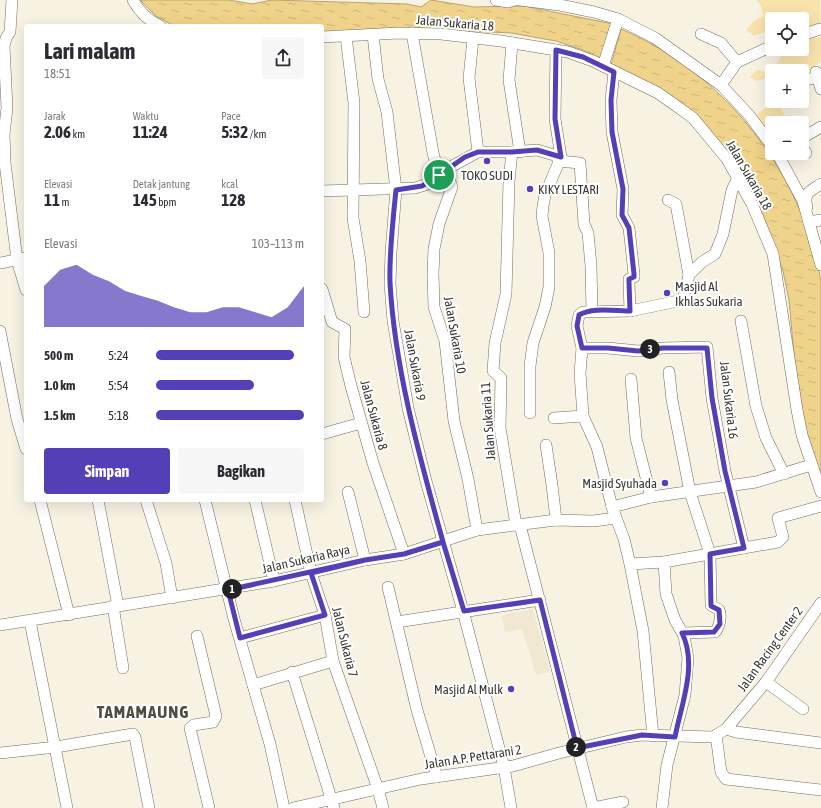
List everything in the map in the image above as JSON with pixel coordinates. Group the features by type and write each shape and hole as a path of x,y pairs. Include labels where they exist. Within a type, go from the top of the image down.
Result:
{"street":[{"path":"12,0 10,32 6,38 4,46 7,108 3,140 24,274"},
{"path":"133,0 142,14 156,24"},
{"path":"496,0 511,2 515,0"},
{"path":"520,0 576,8 618,20 656,38 721,85 749,115 765,137"},
{"path":"604,65 618,20"},
{"path":"809,33 820,29"},
{"name":"Jalan Sukaria 18","path":"324,37 412,33 441,34 556,50 583,57 604,65 614,72 658,93 693,118 727,159 752,204 773,254 793,387 802,435 821,492"},
{"name":"Jalan Sukaria 10","path":"412,33 433,154 441,173 450,179 452,188 439,224 434,249 434,307 445,341 454,420 478,530"},
{"path":"701,34 721,43 737,62"},
{"name":"Jalan Sukaria 9","path":"373,35 378,79 387,112 396,190 390,273 393,321 410,414 443,542 464,611 504,767 511,808"},
{"path":"346,36 354,103 353,218 360,261 364,312"},
{"path":"473,38 469,78 478,152"},
{"path":"512,43 509,80 516,152"},
{"path":"721,85 737,62 765,49"},
{"path":"530,413 530,366 535,333 545,308 549,287 549,253 542,216 543,206 545,195 560,159 555,119 556,50"},
{"path":"614,72 611,100 612,132 623,189 622,215 629,228 634,274 634,277 629,279 630,311"},
{"path":"809,78 817,74 821,89"},
{"path":"809,134 821,127"},
{"path":"324,191 396,190 422,186 441,173 478,152 544,151 560,159 580,163 584,224 588,233 591,266 592,311"},
{"name":"Jalan Sukaria 11","path":"516,152 509,181 506,294 496,338 492,371 501,378 500,428 518,525"},
{"path":"781,160 803,201 809,218"},
{"path":"689,275 702,262 715,254 723,234 732,190 738,178"},
{"path":"821,184 807,193 805,199 821,265"},
{"path":"653,736 643,631 630,564 624,539 612,507 597,447 583,416 580,373 582,348 577,326 579,315 584,312 630,311 683,300 689,275 676,204 668,200"},
{"path":"809,218 821,220"},
{"path":"0,263 22,259"},
{"name":"Jalan Sukaria 8","path":"324,296 332,322 345,329 344,357 361,423 404,554"},
{"path":"741,321 756,406 766,438 784,474"},
{"path":"0,331 17,419 24,442"},
{"name":"Jalan Sukaria 16","path":"582,348 608,348 638,351 663,348 707,348 712,398 729,486"},
{"path":"669,372 672,400 690,492 710,554 711,606 719,610 720,624 714,632 682,633"},
{"path":"631,379 636,438 651,497"},
{"path":"554,418 583,416"},
{"path":"324,433 361,423"},
{"path":"546,445 556,520"},
{"path":"612,507 651,497 756,482 811,465"},
{"path":"729,486 744,548"},
{"path":"348,492 365,560"},
{"path":"41,502 69,615"},
{"path":"98,502 116,606 123,668"},
{"path":"147,502 166,563 172,598"},
{"path":"206,502 240,638 270,744 284,808"},
{"path":"255,502 274,581"},
{"name":"Jalan Sukaria 7","path":"295,502 311,573 325,615 333,661 378,789 383,808"},
{"path":"630,564 664,562 778,542 783,537 778,518 821,506"},
{"name":"Jalan Sukaria Raya","path":"0,625 228,590 274,581 365,560 404,554 478,530 556,520 593,521 616,518"},
{"path":"518,525 540,600 593,808 622,802"},
{"path":"662,808 667,765 688,679 688,651 666,594 664,562"},
{"path":"388,587 417,710 437,777"},
{"path":"397,622 540,600"},
{"name":"Jalan Racing Center 2","path":"726,729 766,682 821,603"},
{"path":"240,638 325,615"},
{"path":"30,621 56,746 66,808"},
{"path":"197,636 216,716 212,722 194,725 190,728 209,808"},
{"path":"253,685 292,672 333,661"},
{"path":"292,672 333,804"},
{"path":"766,682 803,709"},
{"path":"726,729 736,732 821,743"},
{"name":"Jalan A.P. Pettarani 2","path":"293,808 333,804 378,789 437,777 526,763 577,748 626,737 653,736 708,738 726,729"},
{"path":"0,752 56,746 133,734 135,737 149,808"},
{"path":"716,735 721,772 726,779 821,790"}],"shaded area":[{"path":"757,0 820,0 821,32 809,31 809,12 765,12 765,31 754,36 746,30 753,22 763,16 761,6"},
{"path":"821,37 821,62 816,65 813,72 809,70 809,64 776,64 782,56 809,56 809,39"},
{"path":"757,70 765,72 765,79 756,81 750,77"},
{"path":"765,108 781,108 785,116 765,116 765,131 751,119"},
{"path":"533,609 550,672 536,675 522,629 505,632 502,615"}],"water":[{"path":"140,0 229,0 252,4 272,0 407,4 421,7 431,0 474,7 524,6 613,24 601,59 583,50 556,41 511,33 465,31 324,33 324,24 170,24 156,16"},
{"path":"621,29 658,48 693,71 724,99 752,131 765,149 765,160 773,160 777,165 796,203 811,242 821,282 821,477 806,430 796,376 789,300 783,271 765,220 743,173 718,140 611,65"}],"place":[{"name":"TOKO SUDI","path":"487,161"},
{"name":"KIKY LESTARI","path":"530,189"},
{"name":"Masjid Al Ikhlas Sukaria","path":"667,293"},
{"name":"Masjid Syuhada","path":"665,483"},
{"name":"Masjid Al Mulk","path":"511,689"}],"district":[{"name":"TAMAMAUNG","path":"143,712"}],"route":[{"path":"439,175 428,184 415,188 396,190 390,284 393,321 408,408 443,542 404,554 365,560 228,590 234,619 240,638 325,615 311,573 365,560 383,558 404,554 443,542 464,611 540,600 577,748 642,735 675,737 688,679 688,651 682,633 714,632 720,624 720,612 718,608 711,606 710,554 744,548 725,471 712,398 708,349 663,348 638,351 608,348 582,348 577,326 579,315 584,312 592,311 630,311 631,297 629,279 634,277 629,228 622,215 624,206 623,189 612,132 611,100 614,72 583,57 556,50 554,87 555,119 561,157 552,153 537,150 478,152 465,157 439,175"}]}
